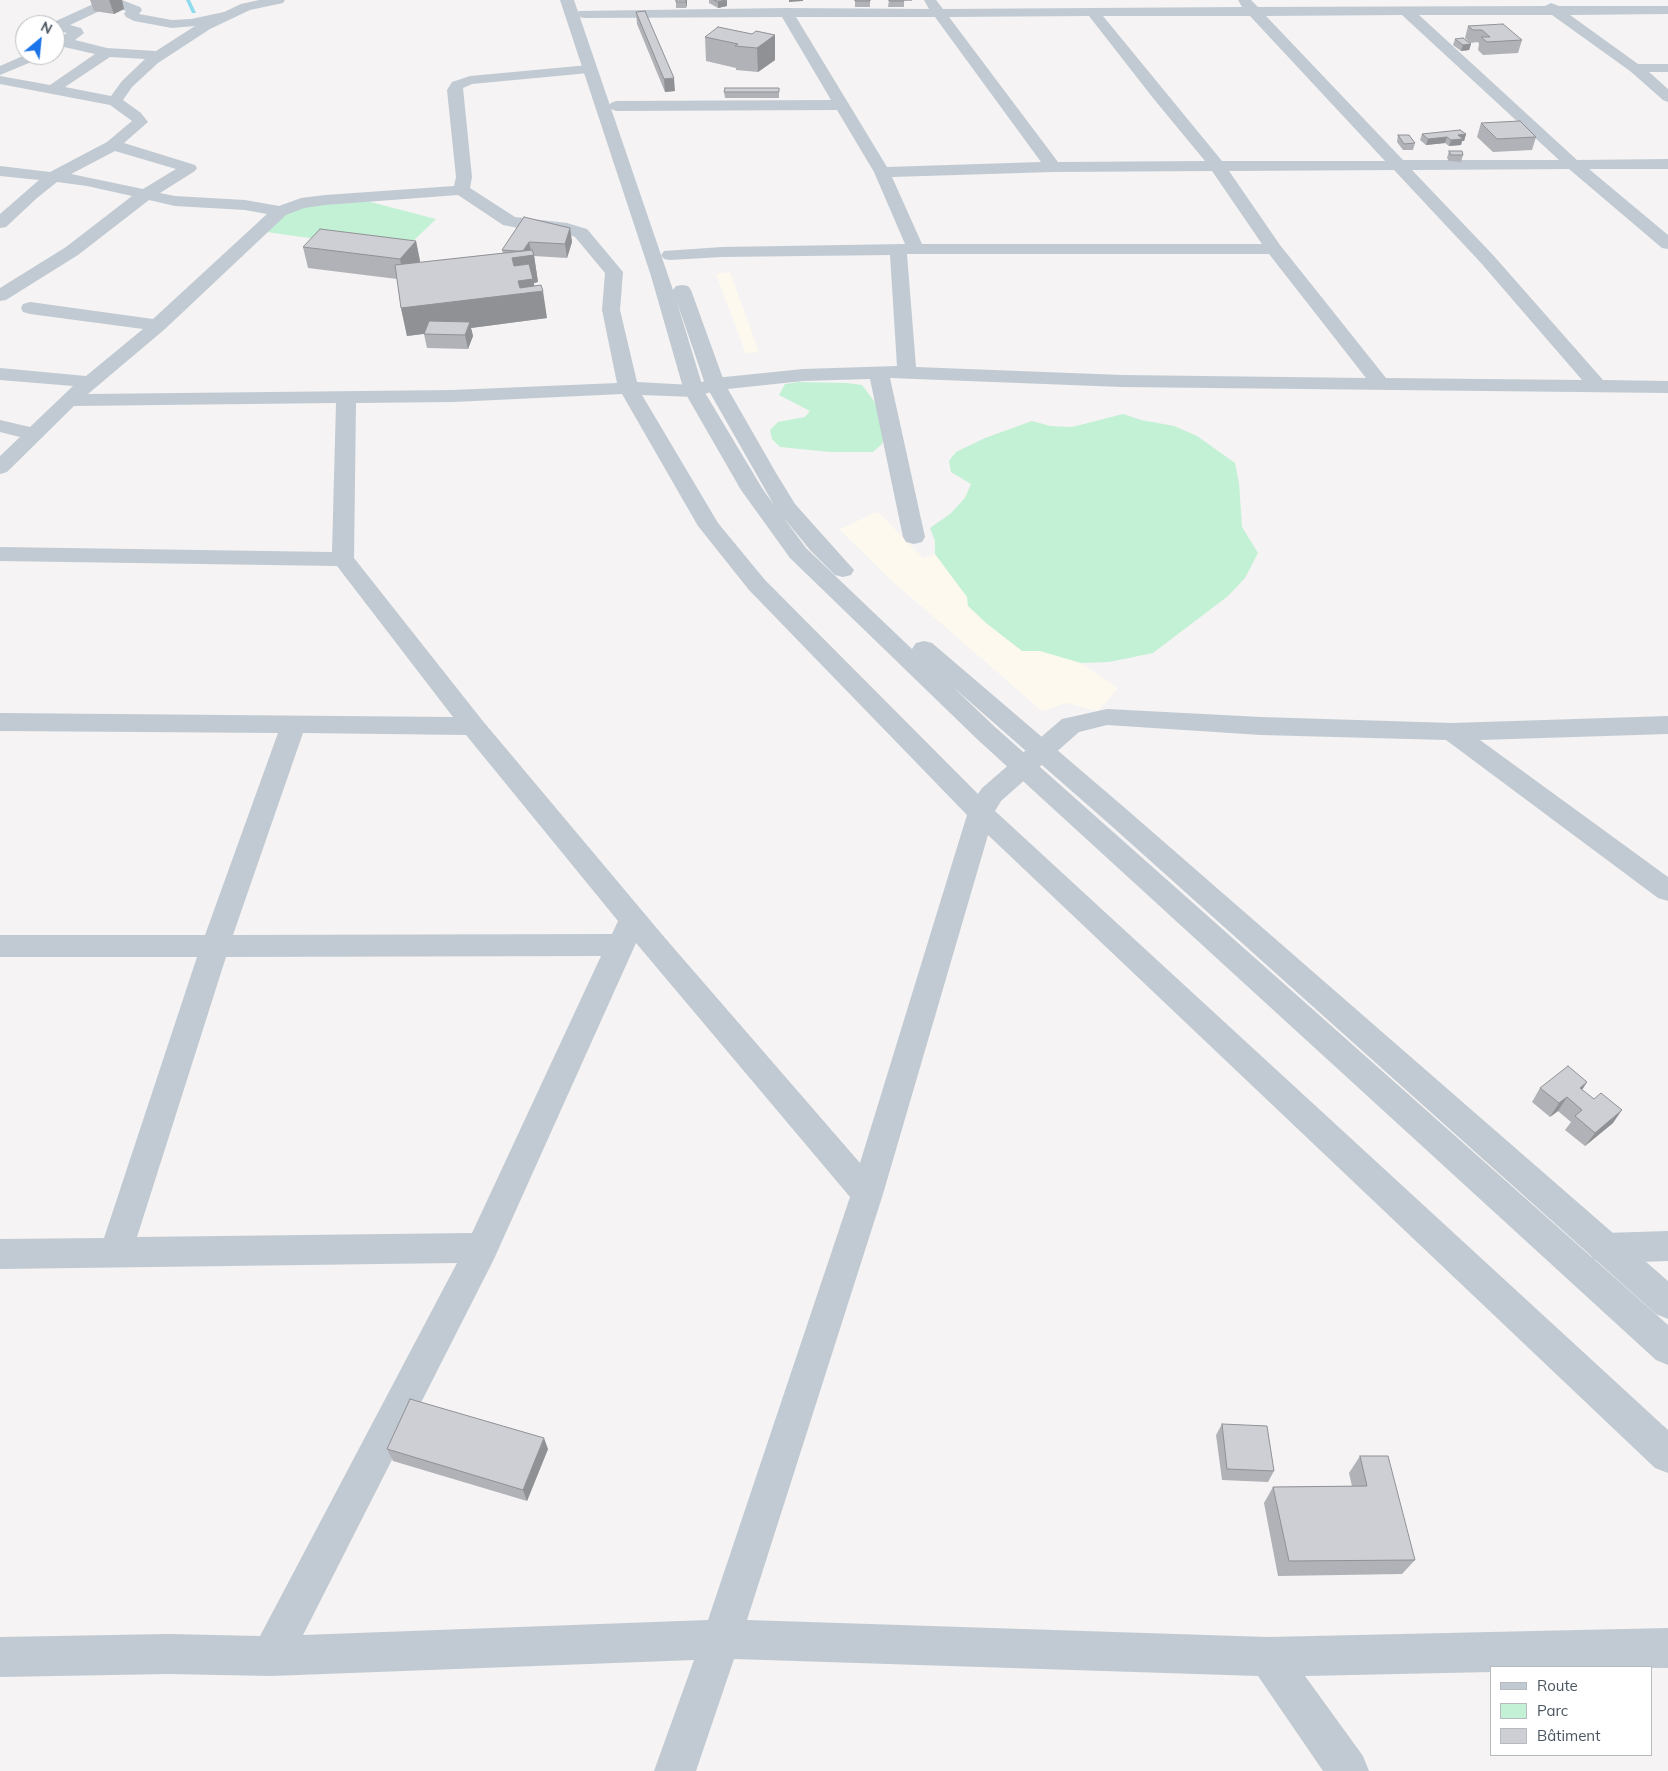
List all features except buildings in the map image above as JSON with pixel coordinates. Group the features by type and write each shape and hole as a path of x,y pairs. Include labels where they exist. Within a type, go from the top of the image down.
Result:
{"street":[{"path":"115,101 127,84 159,56 205,26 246,7 278,0"},
{"path":"1542,0 1635,68 1668,96"},
{"path":"65,22 106,3 117,3 133,8 135,10 131,14 134,16 172,24 225,16"},
{"path":"576,5 786,12 933,6 1092,11 1247,5 1405,10 1668,10"},
{"path":"576,5 589,69 660,276 704,387 752,490 798,553 1032,759 1668,1303"},
{"path":"576,5 616,106 670,255 704,387"},
{"path":"1247,5 1487,259 1598,387"},
{"path":"196,6 208,19"},
{"path":"933,6 1053,167"},
{"path":"1405,10 1575,166 1668,244"},
{"path":"1092,11 1158,96 1217,166 1274,249 1381,384"},
{"path":"786,12 840,105 882,172 907,249 906,372"},
{"path":"65,28 77,33 65,40"},
{"path":"65,45 107,52 159,56"},
{"path":"53,89 107,52"},
{"path":"0,71 15,64"},
{"path":"1635,68 1668,68"},
{"path":"462,190 464,177 457,85 470,80 589,69"},
{"path":"0,80 115,101 140,122 113,145 55,176 31,194 0,222"},
{"path":"616,106 840,105"},
{"path":"0,296 72,251 146,194 189,168 113,145"},
{"path":"882,172 1053,167 1575,166 1668,164"},
{"path":"0,171 55,176 175,201 237,204 280,211"},
{"path":"0,468 69,400 158,325 280,211 301,203 325,200 462,190 510,220 528,225 567,228 581,233 614,272 611,310 628,388 709,526 757,585 981,813 1668,1455"},
{"path":"670,255 722,252 907,249 1274,249"},
{"path":"30,308 158,325"},
{"path":"69,400 453,396 628,388 704,387 803,374 906,372 1122,381 1668,387"},
{"path":"879,373 914,537"},
{"path":"0,374 90,382"},
{"path":"346,398 343,559 473,726 627,931 867,1194"},
{"path":"0,426 34,434"},
{"path":"0,554 343,559"},
{"path":"675,1771 867,1194 981,813 992,795 1071,725 1107,718 1261,726 1452,732 1668,725"},
{"path":"0,722 473,726"},
{"path":"115,1254 215,945 294,724"},
{"path":"1452,732 1668,891"},
{"path":"1032,759 1668,1348"},
{"path":"0,946 215,945 627,931"},
{"path":"271,1656 482,1248 627,931"},
{"path":"1606,1248 1668,1246"},
{"path":"0,1254 482,1248"},
{"path":"0,1657 168,1654 271,1656 720,1639 1268,1658 1668,1648"},
{"path":"1268,1658 1348,1771"}],"shaded area":[{"path":"730,272 759,352 746,354 716,274"},
{"path":"878,512 923,558 935,554 967,597 1022,651 1040,651 1081,663 1118,688 1098,711 1066,703 1042,711 891,580 839,529"}],"green space":[{"path":"359,199 436,219 403,251 259,231 280,211"},
{"path":"799,382 862,385 880,409 887,428 882,444 873,452 830,452 780,447 772,439 770,430 778,422 805,417 810,411 779,395 785,384"},
{"path":"1123,414 1141,420 1174,426 1197,436 1235,463 1239,483 1242,527 1258,553 1245,578 1228,596 1153,653 1109,662 1081,663 1040,651 1022,651 986,623 968,606 967,597 935,554 935,541 930,528 950,514 965,498 971,484 951,472 949,461 956,452 985,438 1032,421 1050,426 1072,427"}],"waterway":[{"path":"188,0 194,12"}]}
